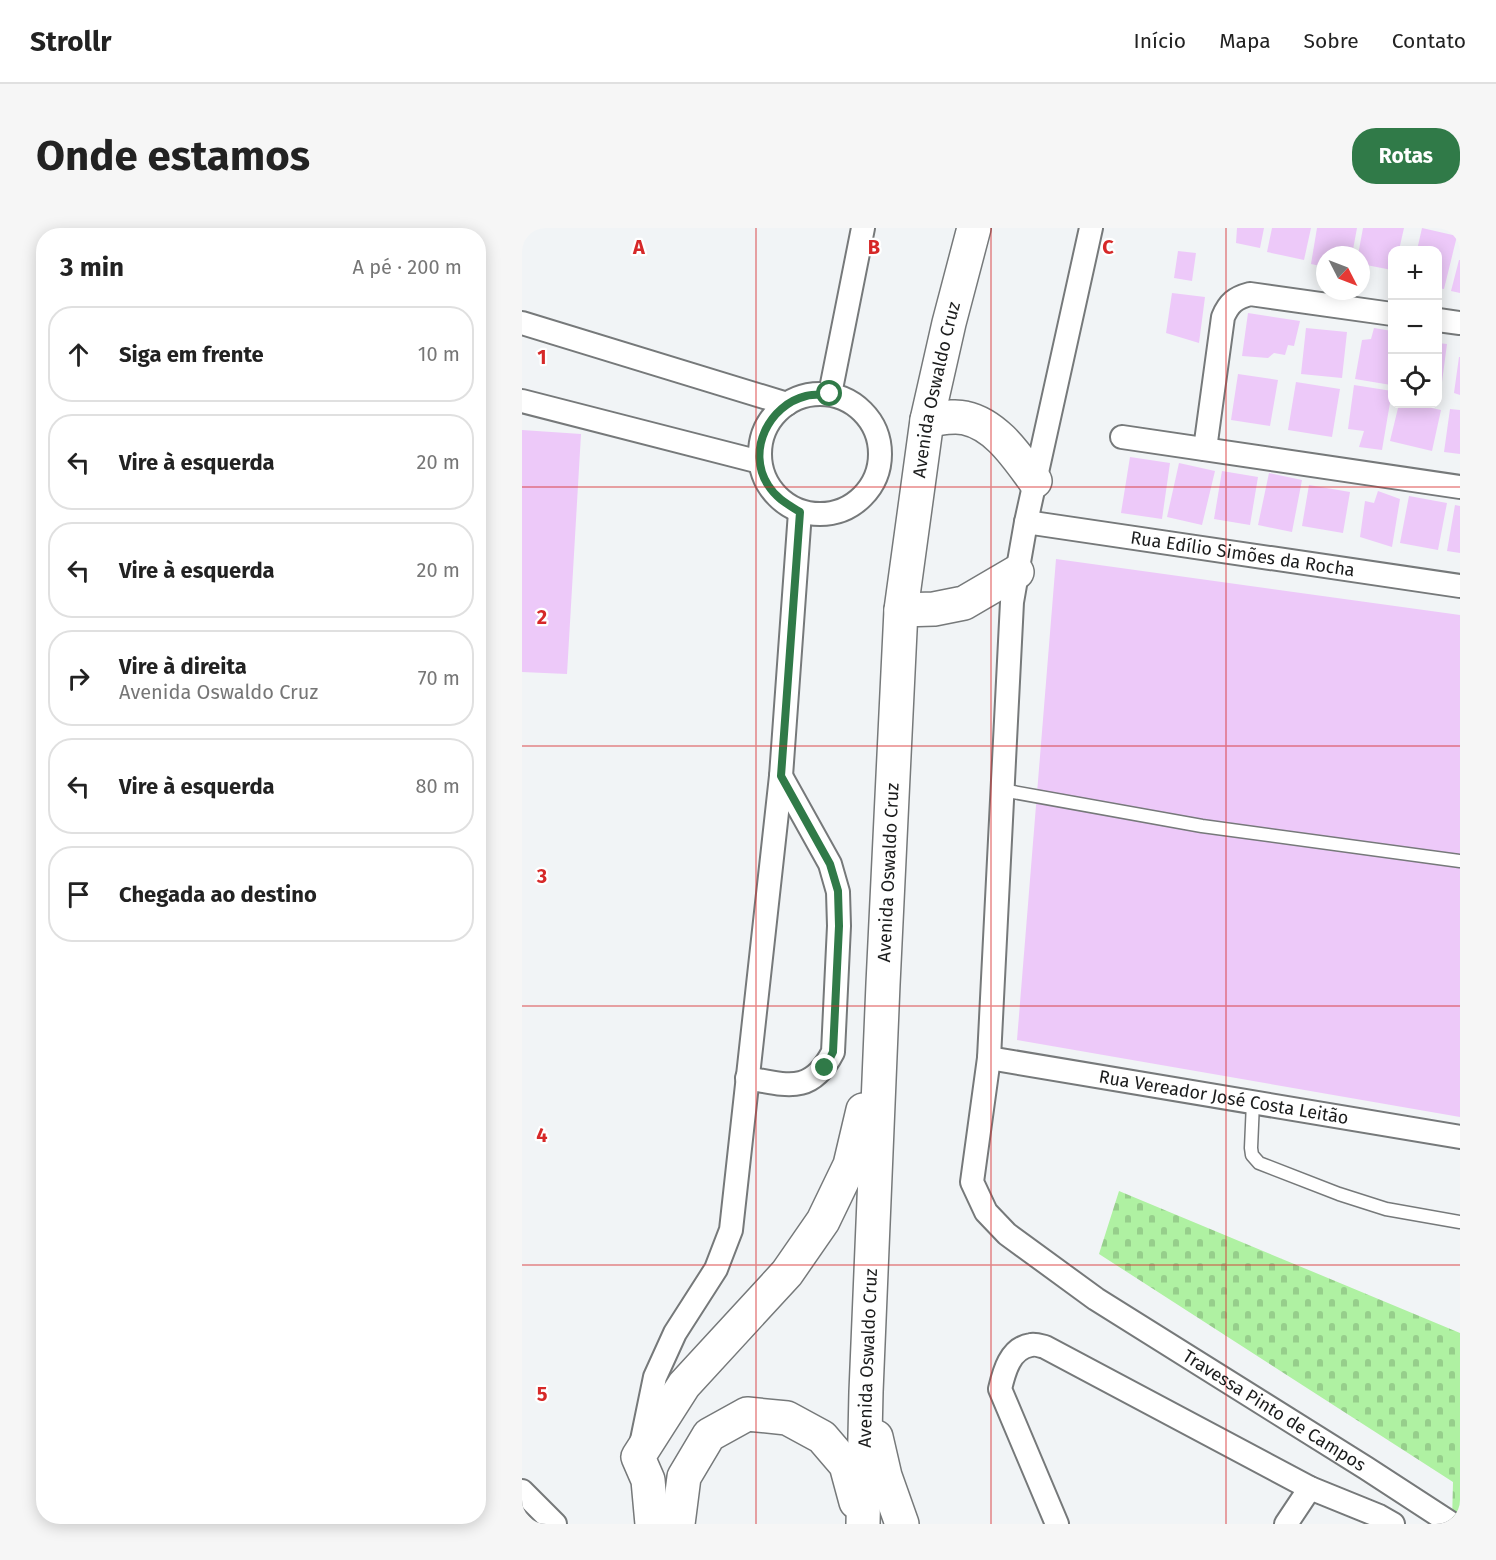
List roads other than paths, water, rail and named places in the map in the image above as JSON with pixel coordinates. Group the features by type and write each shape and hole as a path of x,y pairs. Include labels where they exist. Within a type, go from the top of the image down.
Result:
{"highway":[{"name":"Avenida Oswaldo Cruz","path":"863,1524 866,1392 901,610 927,420 974,228"},
{"path":"927,420 966,418 989,429 1008,446 1035,481"},
{"path":"901,610 934,609 964,603 1017,572"},
{"path":"652,1524 648,1480 638,1456 684,1385 787,1273 823,1221 850,1165 881,1035"},
{"path":"866,1392 885,1476 902,1524"},
{"path":"678,1524 684,1477 709,1435 747,1414 787,1418 822,1437 846,1465 863,1524"}],"street":[{"path":"830,394 864,228"},
{"path":"989,1058 1012,602 1026,522 1091,228"},
{"path":"1205,449 1223,317 1227,307 1237,297 1250,294 1388,313"},
{"path":"1442,321 1460,323"},
{"path":"522,323 787,404"},
{"path":"830,394 850,402 867,417 877,436 880,458 874,479 862,497 843,509 822,514 800,512 780,501 766,484 760,462 761,440 770,419 787,404 807,395 830,394"},
{"path":"522,401 760,462"},
{"path":"1122,436 1460,487"},
{"path":"638,1456 655,1377 675,1333 716,1269 731,1230 781,776 800,512"},
{"name":"Rua Edílio Simões da Rocha","path":"1026,522 1460,586"},
{"path":"747,1078 789,1085 808,1082 825,1068 833,1052 839,926 838,891 830,864 781,776"},
{"name":"Rua Vereador José Costa Leitão","path":"989,1058 1460,1137"},
{"name":"Travessa Pinto de Campos","path":"989,1058 972,1182 986,1212 1007,1234 1096,1299 1452,1524"},
{"path":"1057,1524 1000,1389 1004,1370 1014,1353 1030,1345 1045,1347 1056,1352 1310,1488 1393,1524"},
{"path":"1286,1524 1310,1488"},
{"path":"522,1491 555,1524"}],"lane":[{"path":"1002,790 1202,826 1460,861"},
{"path":"1253,1102 1251,1148 1252,1155 1259,1163 1339,1194 1386,1209 1460,1222"}]}
